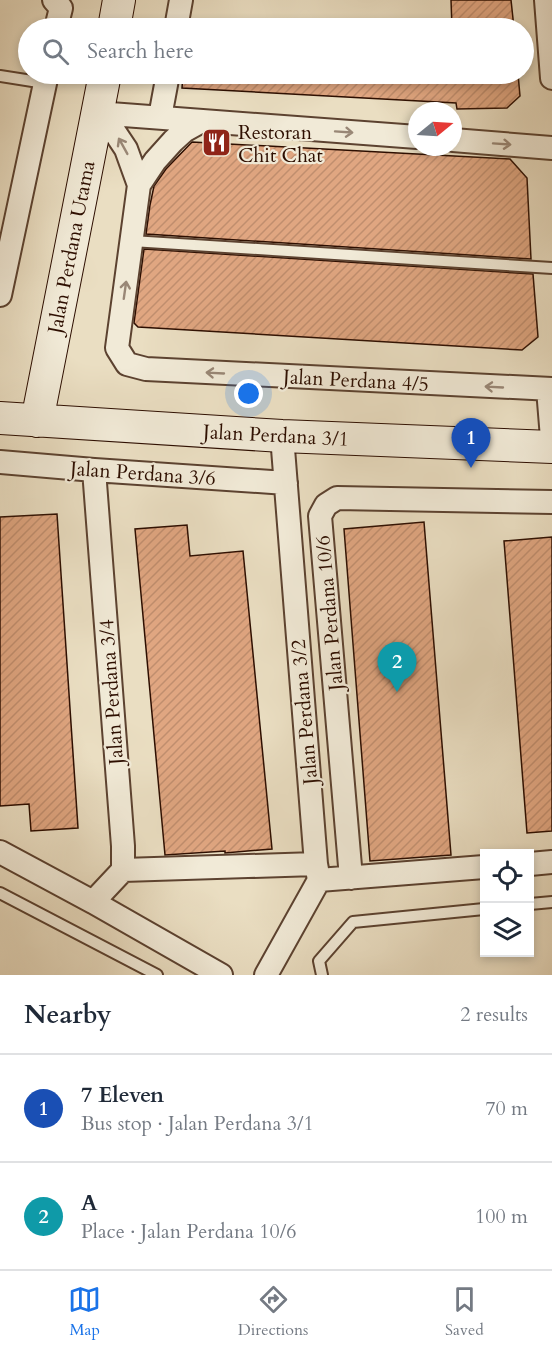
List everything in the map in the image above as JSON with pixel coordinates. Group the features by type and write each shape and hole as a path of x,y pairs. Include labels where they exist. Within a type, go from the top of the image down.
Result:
{"street":[{"path":"54,0 61,8 58,18"},
{"path":"116,18 119,0"},
{"path":"178,18 181,0"},
{"path":"546,0 552,78"},
{"path":"0,295 45,84"},
{"name":"Jalan Perdana Utama","path":"37,421 103,84"},
{"path":"160,117 166,84"},
{"path":"97,113 408,136"},
{"name":"Jalan Perdana 4/5","path":"97,113 112,128 126,149 139,185"},
{"name":"Jalan Perdana 4/5","path":"202,121 184,131 173,141 155,161 139,185 117,348 127,364 146,369 550,389"},
{"path":"462,141 552,148"},
{"path":"550,389 552,438"},
{"name":"Jalan Perdana 3/1","path":"0,418 282,436 552,447"},
{"name":"Jalan Perdana 3/2","path":"282,436 318,872"},
{"name":"Jalan Perdana 3/6","path":"0,462 286,483"},
{"name":"Jalan Perdana 3/4","path":"94,470 123,870"},
{"name":"Jalan Perdana 10/6","path":"351,878 320,516 326,505 337,498 552,502"},
{"path":"0,852 221,975"},
{"path":"534,864 552,862"},
{"path":"93,902 123,870 318,872 351,878 480,867"},
{"path":"266,975 318,872"}],"lane":[{"path":"0,76 18,77"},
{"path":"132,241 552,268"},
{"path":"0,893 157,975"},
{"path":"534,904 552,902"},
{"path":"322,975 319,961 353,922 480,909"}],"building":[{"path":"451,0 511,0 513,18 452,18"},
{"path":"182,84 519,84 520,96 507,108 462,109 462,102 182,88"},
{"path":"192,142 408,154 408,156 510,159 527,178 531,259 146,234 154,186 166,169"},
{"path":"144,249 533,274 538,337 522,350 138,327 134,323"},
{"path":"57,514 78,828 31,831 29,804 0,806 0,517"},
{"path":"424,522 451,855 370,861 344,529"},
{"path":"187,525 190,556 243,551 272,849 165,855 135,529"},
{"path":"552,537 552,831 527,833 504,541"}],"place":[{"name":"Restoran Chit Chat","path":"217,143"},
{"name":"7 Eleven","path":"471,468"},
{"name":"A","path":"397,692"}]}
